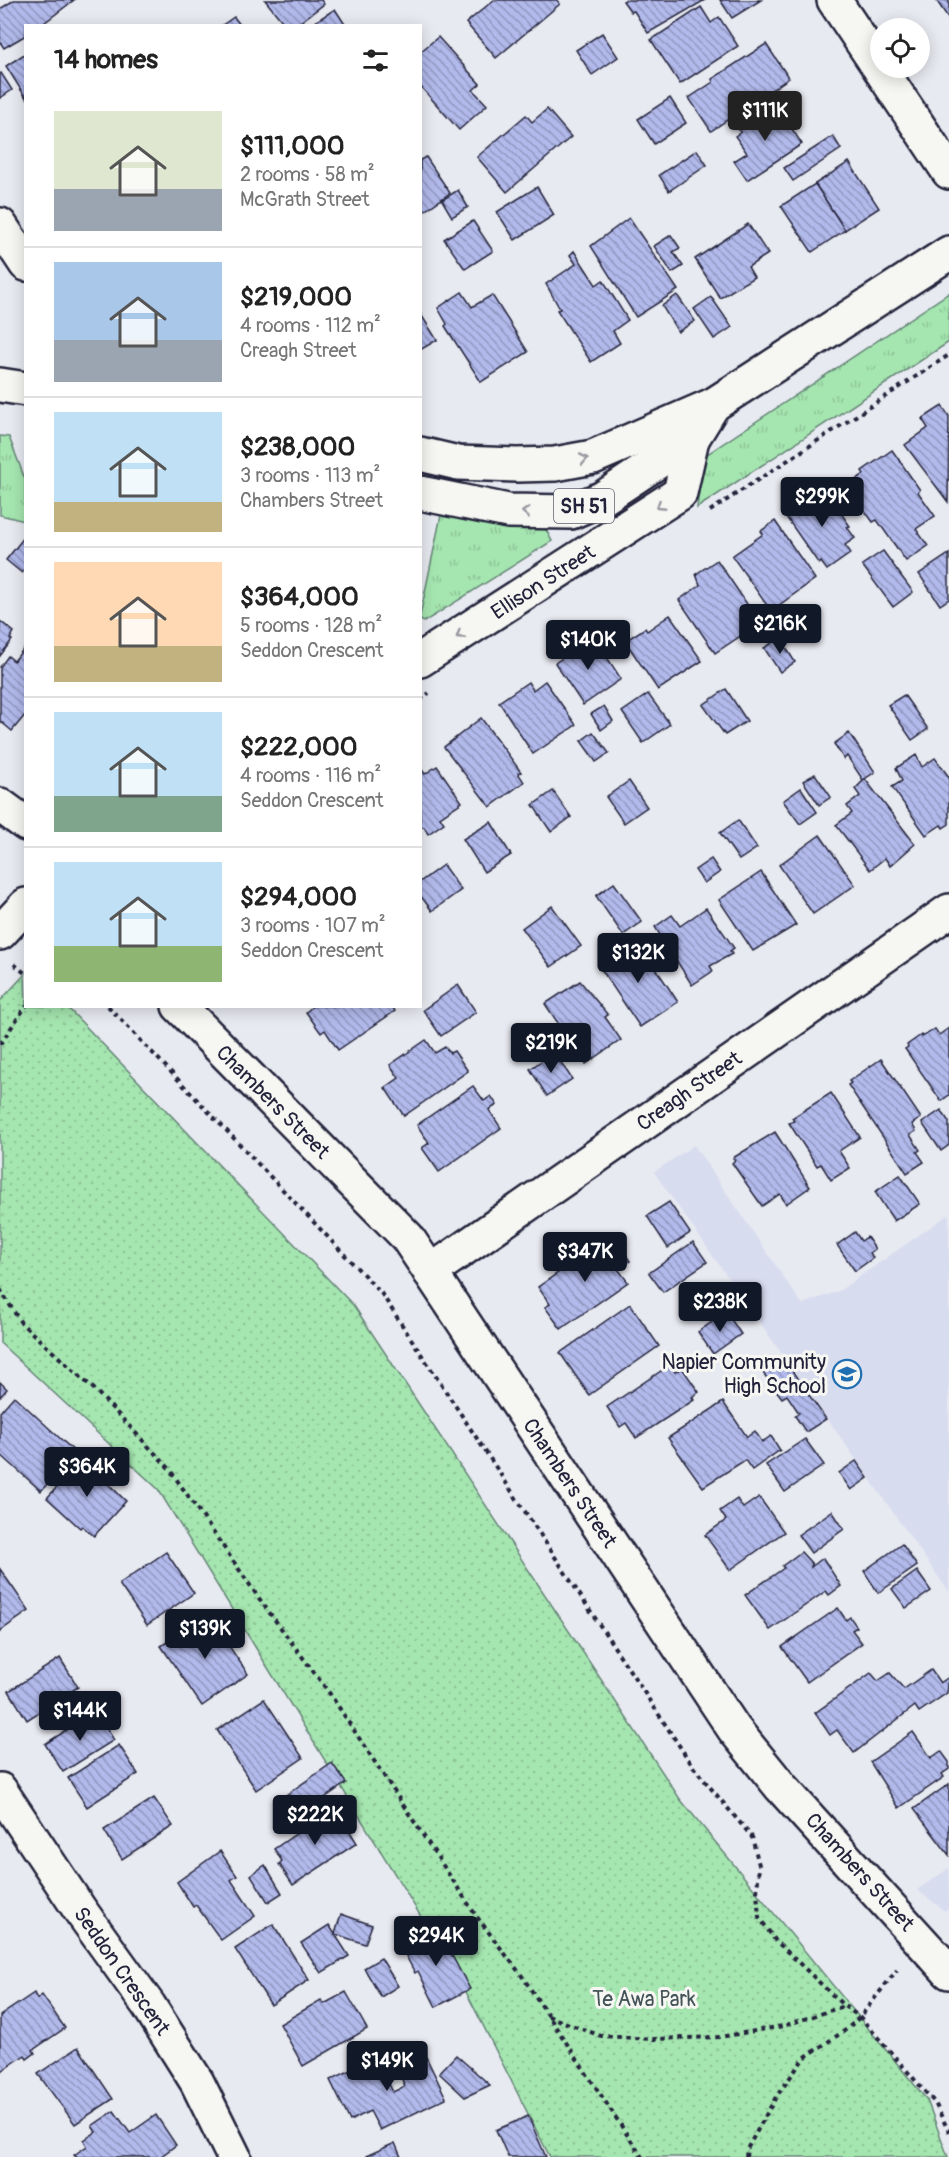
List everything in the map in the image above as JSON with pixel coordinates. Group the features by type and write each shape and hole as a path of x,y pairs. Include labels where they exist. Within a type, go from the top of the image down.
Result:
{"main road":[{"path":"834,0 949,172"},
{"path":"0,225 24,261"},
{"name":"Ellison Street","path":"422,460 458,464 555,464 593,457 713,405 949,254"},
{"path":"0,385 24,389"},
{"name":"Ellison Street","path":"422,659 680,493 692,439 713,405"},
{"name":"Ellison Street","path":"422,493 508,511 571,512 603,498 692,439"},
{"path":"0,805 24,823"},
{"path":"0,933 24,907"},
{"name":"Creagh Street","path":"430,1272 949,911"},
{"name":"Chambers Street","path":"181,1008 406,1237 734,1729 781,1787 949,1972"},
{"name":"Seddon Crescent","path":"0,1790 80,1910 149,2006 197,2082 234,2157"}],"path":[{"path":"0,1044 25,1008"},
{"path":"110,1008 381,1293 694,1768 752,1837 759,1865 757,1893 759,1917 775,1940 844,2006 860,2018 935,2103 949,2132"},
{"path":"0,1289 21,1323 94,1389 168,1467 263,1604 330,1694 477,1917 522,1976 642,2157"},
{"path":"746,2157 747,2149 776,2097 804,2058 860,2018 897,1970"},
{"path":"548,2015 601,2036 654,2039 720,2037 783,2026 844,2006"}],"shaded area":[{"name":"Napier Community High School","path":"694,1145 802,1304 839,1291 949,1214 949,1592 654,1172"},
{"path":"949,1868 949,1908 945,1911 917,1890"}],"green space":[{"path":"949,293 949,342 697,508 703,457"},
{"path":"0,436 9,437 24,476 24,521 0,515"},
{"path":"448,509 544,526 552,541 424,622 422,621 422,606 441,515"},
{"name":"Te Awa Park","path":"24,975 24,1008 68,1008 354,1306 680,1799 927,2100 948,2157 550,2157 460,1980 158,1489 0,1343 0,1001"}],"building":[{"path":"14,0 74,0 43,24 24,24 24,36 4,48 0,42 0,9"},
{"path":"265,0 321,0 324,4 298,24 284,24"},
{"path":"494,0 557,0 560,4 496,58 466,23"},
{"path":"705,0 648,33 634,11 631,12 623,1"},
{"path":"720,0 761,0 732,18"},
{"path":"936,0 949,0 949,19"},
{"path":"701,7 711,23 719,17 738,46 680,84 651,40"},
{"path":"335,9 345,24 312,24"},
{"path":"234,17 239,24 224,24"},
{"path":"602,33 618,57 592,75 576,50"},
{"path":"438,37 480,84 473,90 487,105 459,130 422,88 422,50"},
{"path":"766,44 789,78 711,131 689,98 713,82 712,79"},
{"path":"24,54 24,95 6,66"},
{"path":"0,74 12,90 0,98"},
{"path":"670,98 686,123 654,144 638,119"},
{"path":"776,105 802,144 747,180 734,161 747,153 735,136 741,132 739,130"},
{"path":"547,109 571,137 507,192 477,157 526,115 532,122"},
{"path":"833,136 841,149 793,181 784,168"},
{"path":"697,150 707,165 669,191 659,175"},
{"path":"426,157 450,193 422,213 422,159"},
{"path":"849,162 879,208 845,230 815,184"},
{"path":"815,184 845,230 812,252 781,206"},
{"path":"537,187 554,215 515,240 497,212"},
{"path":"458,190 468,207 452,217 442,200"},
{"path":"629,218 678,290 636,317 591,246"},
{"path":"473,221 493,251 465,269 444,239"},
{"path":"748,224 768,254 748,267 754,277 720,298 695,259"},
{"path":"671,235 680,248 673,252 683,266 672,273 654,246"},
{"path":"574,251 596,285 603,280 628,320 613,331 620,343 591,362 557,310 560,309 546,284 576,264 570,255"},
{"path":"462,292 472,307 492,295 528,352 481,382 445,326 447,324 438,308"},
{"path":"677,295 695,321 678,332 662,306"},
{"path":"711,297 732,327 714,339 694,309"},
{"path":"422,316 437,340 422,349"},
{"path":"942,406 949,416 948,502 905,445 928,428 922,419"},
{"path":"892,450 935,516 916,529 928,546 906,561 877,520 873,522 847,486 864,474 862,471"},
{"path":"823,487 850,526 847,527 855,538 845,545 851,553 827,570 821,562 819,564 784,514"},
{"path":"775,521 815,579 771,611 732,556 763,534 761,531"},
{"path":"24,537 24,571 22,573 6,560"},
{"path":"883,551 913,592 893,607 862,565"},
{"path":"949,554 949,599 940,605 919,574"},
{"path":"717,560 760,623 715,653 679,600 700,585 696,574"},
{"path":"670,615 702,661 658,690 625,641 645,628 647,631"},
{"path":"0,621 14,632 10,639 12,640 0,656"},
{"path":"594,637 621,679 583,705 555,663"},
{"path":"780,638 795,662 780,672 764,648"},
{"path":"24,648 24,716 12,731 0,721 0,667 8,656 14,661"},
{"path":"545,681 576,725 533,754 499,702 528,682 533,690"},
{"path":"726,689 747,721 725,735 703,705"},
{"path":"648,694 670,724 643,743 622,712"},
{"path":"904,695 928,729 912,740 888,705"},
{"path":"604,706 613,721 601,730 591,714"},
{"path":"481,718 521,772 518,773 524,782 490,807 444,747"},
{"path":"593,732 609,753 596,762 581,741"},
{"path":"849,733 875,772 863,780 847,756 844,759 834,744"},
{"path":"916,755 922,767 935,758 949,777 949,824 943,828 941,825 926,835 892,787 902,781 896,768"},
{"path":"437,766 462,802 440,817 444,823 428,834 422,827 422,770 425,774"},
{"path":"815,774 831,797 819,805 803,781"},
{"path":"865,779 915,844 890,866 885,858 870,870 836,825 852,813 847,806 860,796 855,789"},
{"path":"629,781 647,807 624,823 606,797"},
{"path":"801,788 817,812 800,824 783,801"},
{"path":"553,791 571,817 551,832 533,805"},
{"path":"738,820 757,848 739,860 720,833"},
{"path":"491,822 511,855 484,872 463,839"},
{"path":"820,835 855,885 813,914 779,865"},
{"path":"711,859 720,872 704,883 695,870"},
{"path":"443,865 461,890 432,911 422,898 422,881"},
{"path":"761,872 796,925 753,951 719,900"},
{"path":"614,883 642,922 623,935 596,896"},
{"path":"552,906 581,946 551,967 522,928"},
{"path":"706,908 734,948 730,951 732,954 710,966 713,971 692,985 655,927 672,915 680,926"},
{"path":"637,940 678,1002 640,1027 599,966"},
{"path":"580,981 608,1015 605,1017 621,1040 586,1064 545,1004"},
{"path":"458,985 476,1012 441,1036 423,1010"},
{"path":"311,1008 393,1008 395,1011 338,1050 325,1030 321,1033 306,1012"},
{"path":"949,1028 949,1095 941,1101 905,1049 921,1035 922,1037 935,1029 939,1035"},
{"path":"426,1040 435,1053 445,1047 450,1053 454,1051 468,1071 404,1116 385,1088 399,1078 390,1065"},
{"path":"554,1052 572,1079 547,1096 530,1069"},
{"path":"881,1059 921,1118 912,1124 916,1131 910,1135 920,1150 917,1152 924,1162 907,1173 848,1085 851,1083 849,1081"},
{"path":"473,1086 484,1101 491,1096 497,1105 489,1110 501,1128 439,1172 422,1148 429,1143 417,1125"},
{"path":"831,1093 860,1137 839,1151 850,1168 831,1180 821,1164 817,1166 789,1123 794,1121 792,1118"},
{"path":"941,1110 949,1122 949,1145 941,1151 922,1123"},
{"path":"775,1132 810,1187 786,1204 780,1194 762,1206 732,1163 735,1160 733,1158"},
{"path":"900,1175 920,1204 894,1221 875,1192"},
{"path":"669,1202 690,1233 668,1248 647,1216"},
{"path":"855,1232 861,1241 867,1237 875,1249 870,1253 873,1258 855,1271 837,1245"},
{"path":"614,1237 630,1261 618,1269 628,1282 561,1329 545,1307 550,1304 538,1287 600,1243 602,1246"},
{"path":"693,1242 707,1262 663,1292 649,1273"},
{"path":"630,1304 659,1346 589,1395 560,1353"},
{"path":"726,1312 741,1334 713,1354 698,1332"},
{"path":"783,1358 826,1419 806,1432 795,1416 799,1413 787,1395 782,1398 763,1373"},
{"path":"670,1365 675,1372 682,1368 699,1392 692,1397 694,1400 636,1438 626,1423 620,1427 607,1407"},
{"path":"0,1382 7,1389 0,1397"},
{"path":"14,1396 76,1453 41,1491 0,1454 0,1412"},
{"path":"723,1402 747,1437 755,1431 762,1442 771,1436 780,1450 752,1470 745,1460 703,1487 668,1438"},
{"path":"805,1439 824,1465 785,1492 766,1465"},
{"path":"83,1459 126,1501 94,1536 82,1526 80,1528 47,1498"},
{"path":"856,1461 868,1478 851,1490 839,1473"},
{"path":"759,1497 784,1532 730,1570 705,1535 726,1520 720,1511 737,1499 743,1508"},
{"path":"832,1511 844,1529 811,1553 798,1535"},
{"path":"902,1544 917,1566 878,1593 864,1571"},
{"path":"166,1552 194,1593 147,1625 119,1584"},
{"path":"801,1552 812,1564 811,1567 823,1558 841,1586 829,1595 826,1591 770,1630 745,1595 784,1568 782,1566"},
{"path":"0,1569 29,1611 0,1631"},
{"path":"917,1571 931,1591 906,1608 892,1589"},
{"path":"838,1608 846,1620 850,1617 857,1627 852,1630 862,1643 807,1682 782,1647"},
{"path":"208,1615 248,1674 202,1706 161,1646"},
{"path":"60,1658 78,1687 27,1720 9,1691"},
{"path":"931,1670 940,1683 949,1677 947,1693 919,1712 915,1706 854,1753 837,1730 830,1735 815,1713 871,1673 878,1681 890,1673 904,1689"},
{"path":"264,1699 303,1758 256,1790 217,1730"},
{"path":"96,1711 114,1740 63,1772 45,1744"},
{"path":"913,1732 931,1758 941,1751 949,1762 949,1769 942,1774 944,1777 899,1808 870,1762"},
{"path":"119,1745 138,1774 87,1807 68,1778"},
{"path":"332,1763 346,1783 300,1815 286,1795"},
{"path":"949,1784 949,1855 914,1809"},
{"path":"154,1798 173,1826 122,1859 104,1830"},
{"path":"335,1807 357,1843 293,1885 279,1864 282,1861 274,1849"},
{"path":"220,1851 237,1876 231,1880 255,1916 221,1940 196,1905 193,1907 177,1882"},
{"path":"265,1865 282,1893 268,1902 251,1875"},
{"path":"341,1914 372,1925 365,1944 335,1934"},
{"path":"273,1924 309,1980 271,2005 235,1949"},
{"path":"329,1925 349,1956 321,1973 301,1943"},
{"path":"437,1928 470,1989 436,2007 418,1971 415,1973 406,1956 409,1954 405,1945"},
{"path":"381,1958 398,1986 381,1997 364,1968"},
{"path":"346,1992 367,2029 303,2066 280,2024 321,2000 324,2004"},
{"path":"34,1993 37,1999 42,1995 65,2028 33,2050 35,2053 27,2059 25,2055 0,2072 0,2016"},
{"path":"78,2047 113,2099 75,2124 38,2074"},
{"path":"456,2055 490,2085 465,2097 439,2073"},
{"path":"426,2057 446,2098 380,2130 370,2111 350,2121 330,2080 376,2058 393,2092 405,2086 398,2071"},
{"path":"114,2111 130,2133 156,2115 176,2145 160,2157 76,2157 74,2155 87,2146 84,2140 96,2132 92,2126"},
{"path":"528,2116 546,2157 508,2157 496,2130"},
{"path":"395,2143 401,2157 366,2156"}],"place":[{"name":"Napier Community High School","path":"847,1374"}]}
